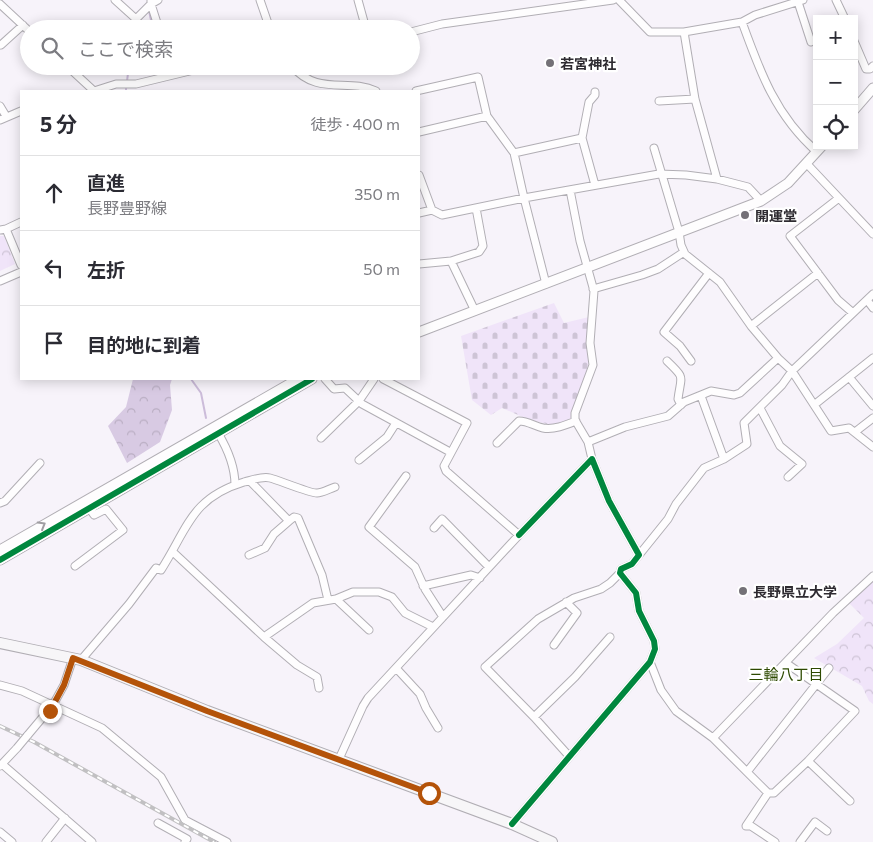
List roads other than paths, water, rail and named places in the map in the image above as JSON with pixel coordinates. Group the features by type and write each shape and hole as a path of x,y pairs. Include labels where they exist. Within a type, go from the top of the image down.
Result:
{"main road":[{"path":"0,643 77,659 207,711 512,824 552,842"}],"street":[{"path":"115,0 136,19 153,1"},
{"path":"260,0 267,20"},
{"path":"420,30 442,24 561,4 613,0"},
{"path":"619,0 650,32 684,32 742,22 755,15 801,1 811,42"},
{"path":"836,0 843,15"},
{"path":"153,1 157,20"},
{"path":"361,1 364,20"},
{"path":"0,4 20,24"},
{"path":"742,22 758,66 781,110 798,136 813,145"},
{"path":"2,45 20,28"},
{"path":"684,32 695,99 717,178"},
{"path":"858,50 866,69 870,69 873,66"},
{"path":"76,75 93,90"},
{"path":"97,90 116,84 136,88 173,75"},
{"path":"303,75 310,81 372,90"},
{"path":"420,90 478,78 487,116 514,153 546,284"},
{"path":"858,105 873,88"},
{"path":"595,92 595,95 589,102 582,138 595,185"},
{"path":"659,101 695,99"},
{"path":"0,106 3,118 20,111"},
{"path":"420,132 487,116"},
{"path":"514,153 582,138"},
{"path":"654,148 679,232 680,245 684,252 720,282 751,326 778,358 792,371 831,431 849,428 873,448"},
{"path":"420,332 761,201 788,183 819,150"},
{"path":"807,164 873,234"},
{"path":"420,212 432,210 442,215 524,198 662,174 717,178 748,187 761,201"},
{"path":"420,178 432,210"},
{"path":"570,190 580,241 594,288 590,343 593,365 575,413 576,421 588,442 592,459 610,501 639,555"},
{"path":"839,198 790,236 838,300 853,313"},
{"path":"420,264 451,261 480,252 483,246 476,208"},
{"path":"20,222 3,229 20,263"},
{"path":"594,288 642,276 658,269 684,252"},
{"path":"451,261 475,311"},
{"path":"0,281 20,272"},
{"path":"691,361 680,346 664,332 709,273"},
{"path":"751,326 818,273"},
{"path":"569,756 485,667 538,619 574,598 601,589 620,573 621,569 632,564 668,519 676,504 698,474 704,468 724,459 747,444 744,423 782,385 792,371 873,294"},
{"path":"866,300 873,308"},
{"path":"588,442 625,427 668,416 681,405 710,391 734,395 740,393 778,358"},
{"path":"814,406 873,358"},
{"path":"667,361 680,374 681,382 678,399 681,405"},
{"path":"849,377 873,406"},
{"path":"0,550 296,380"},
{"path":"0,560 310,380"},
{"path":"326,380 334,389 345,388 362,404 450,452"},
{"path":"321,438 359,401 373,380"},
{"path":"385,380 467,423 450,452 444,466 446,471 519,535"},
{"path":"701,396 724,459"},
{"path":"760,408 780,446 802,464 788,477"},
{"path":"855,432 873,418"},
{"path":"497,443 519,421 525,421 545,428 560,427 576,421"},
{"path":"359,460 388,436 396,423"},
{"path":"218,433 226,445 235,476 235,485"},
{"path":"339,759 363,706 489,567 592,459"},
{"path":"0,504 5,502 40,463"},
{"path":"92,842 1,765 53,706 77,659 129,604 156,568 161,570 198,508 212,496 235,485 265,476 315,494 335,487"},
{"path":"406,476 369,527 416,567 423,586 443,617"},
{"path":"250,481 288,520"},
{"path":"75,566 123,530 106,509 94,515 90,508"},
{"path":"249,555 265,548 274,534 288,520 294,517 298,518 332,600 369,630"},
{"path":"434,528 442,519 489,567"},
{"path":"173,552 264,637 297,665 317,677 318,688"},
{"path":"512,824 650,662 655,648 654,641 639,611 636,593 620,573"},
{"path":"423,586 471,575 480,578"},
{"path":"714,738 833,613 873,576"},
{"path":"264,637 313,603 332,600 353,592 378,592 392,597 405,612 434,628"},
{"path":"554,645 577,613 566,602"},
{"path":"534,717 575,677 610,637"},
{"path":"650,662 661,690 676,711 714,738 768,793 774,793 808,761 855,710 786,663"},
{"path":"396,668 420,694 438,728"},
{"path":"747,772 829,668"},
{"path":"0,685 22,692 102,728 161,777 185,820 227,842"},
{"path":"808,761 850,801"},
{"path":"768,793 746,826 751,826 775,842"},
{"path":"46,842 64,818"},
{"path":"800,842 815,822 827,831"},
{"path":"158,823 188,839 185,842"},
{"path":"0,832 12,842"}],"waterway":[{"path":"149,11 151,20"},
{"path":"127,81 128,75"},
{"path":"192,380 201,393 206,418"}],"railway":[{"path":"0,726 34,742 214,842"}],"place":[{"name":"若宮神社","path":"550,63"},
{"name":"開運堂","path":"745,215"},
{"name":"長野県立大学","path":"743,591"}],"district":[{"name":"三輪八丁目","path":"786,674"}]}
